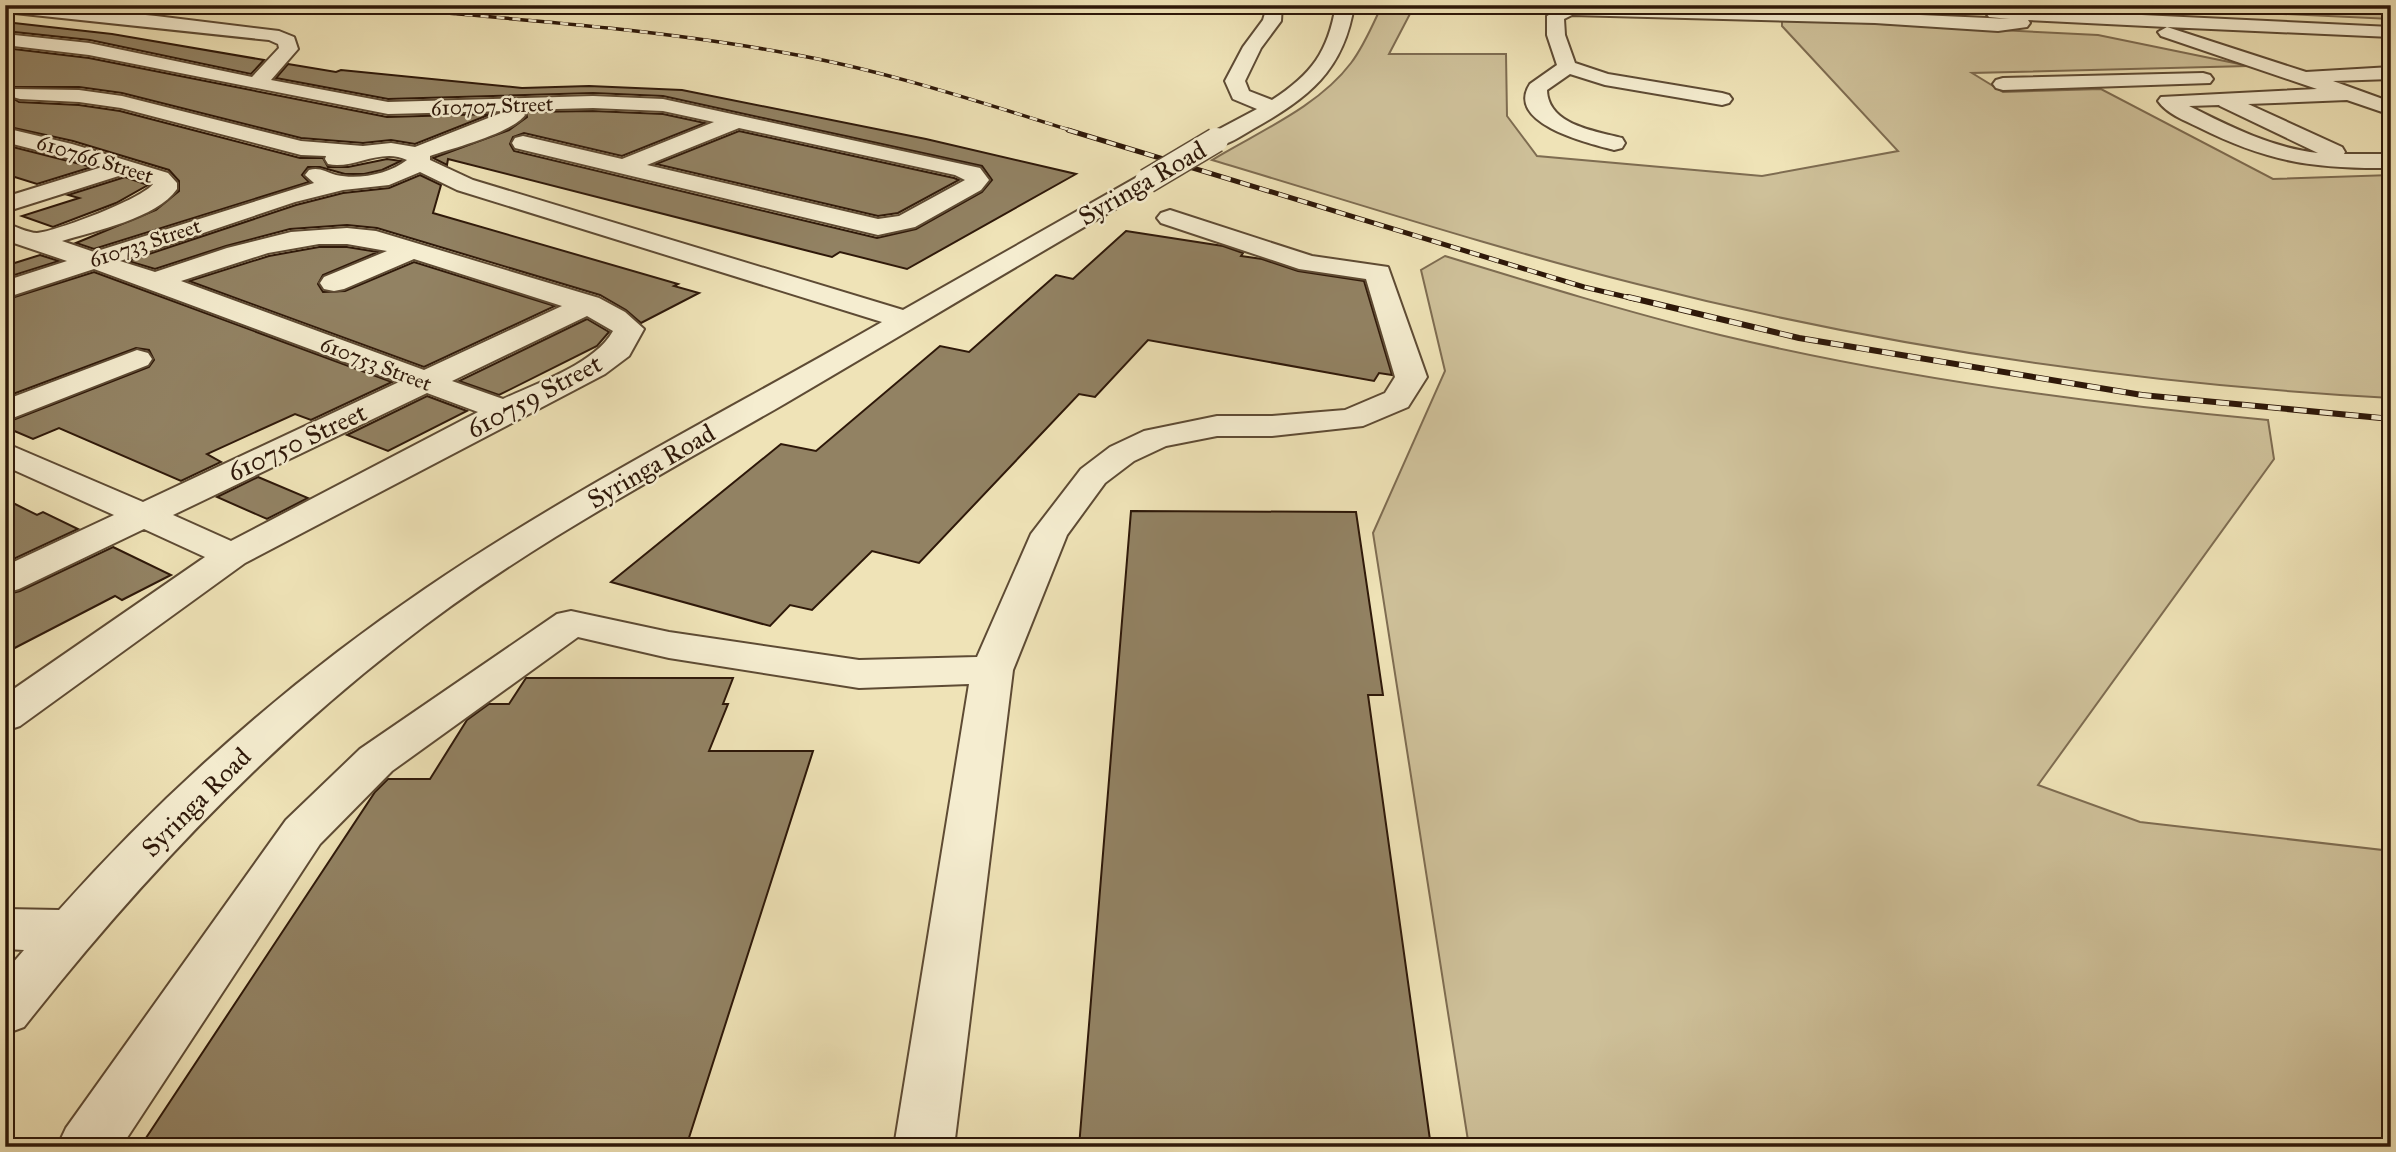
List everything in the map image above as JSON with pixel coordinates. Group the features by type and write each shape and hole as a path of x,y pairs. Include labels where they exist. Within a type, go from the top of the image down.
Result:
{"street":[{"path":"1270,5 1275,8 1272,21 1252,47 1235,81 1240,95 1274,108"},
{"name":"Syringa Road","path":"5,1011 69,931 240,756 337,673 436,598 558,519 1274,108 1316,78 1327,62 1344,23 1345,5"},
{"path":"1811,5 2391,32"},
{"path":"2124,5 2143,20 2203,46 2300,76 2391,121"},
{"path":"5,7 168,22 274,35 287,41 289,49 257,83"},
{"path":"1567,67 1554,22 1556,16 1569,10 1875,18 1998,26 2021,23 2015,14"},
{"name":"610707 Street","path":"5,39 89,48 388,108 630,102 663,105 962,169 977,176 972,185 906,222 878,227 626,166"},
{"path":"1567,67 1605,79 1721,99"},
{"path":"1567,67 1537,88 1535,96 1538,107 1557,123 1614,143"},
{"path":"2246,77 2391,73"},
{"path":"16,84 51,78 79,96"},
{"path":"16,84 168,112 301,148 361,152 451,139 499,123 526,105"},
{"path":"2003,84 2219,88 2272,96 2338,95 2391,110"},
{"path":"2356,162 2219,88 2168,100 2252,147 2276,155 2317,162 2356,162 2391,161"},
{"path":"2272,96 2319,118"},
{"path":"523,143 626,166 739,120"},
{"name":"610766 Street","path":"5,135 35,140 160,178 166,183 164,189 142,205 37,241"},
{"path":"378,180 397,175 451,139"},
{"path":"2367,139 2391,150"},
{"path":"301,148 327,174 465,185"},
{"path":"387,150 418,159 465,185 688,251 903,319"},
{"path":"327,174 361,152"},
{"path":"5,205 125,167"},
{"name":"610733 Street","path":"5,290 286,197 327,174"},
{"path":"924,1147 992,670 1049,534 1093,476 1122,454 1156,438 1217,426 1272,426 1351,419 1397,400 1407,389 1411,377 1378,273 1308,263 1170,218"},
{"name":"610753 Street","path":"5,231 155,281 505,411"},
{"name":"610759 Street","path":"5,716 232,555 594,367 618,350 629,329 624,321 589,304 412,250 351,235 296,238 253,248 155,281"},
{"path":"334,283 412,250"},
{"name":"610750 Street","path":"5,580 589,304"},
{"path":"5,411 137,359"},
{"path":"5,453 232,555"},
{"path":"87,1147 303,832 376,760 571,622 669,645 859,674 992,670"},
{"path":"5,929 69,931"}],"shaded area":[{"path":"1382,5 1505,5 1499,12 1412,10 1389,54 1506,54 1507,116 1537,156 1762,176 1898,151 1782,26 1782,19 2098,35 2249,66 1972,73 2003,92 2101,89 2273,179 2391,175 2391,398 2296,392 2106,372 1917,344 1823,326 1583,270 1212,160 1286,118 1322,93 1351,63"},
{"path":"2094,5 2391,5 2391,19"},
{"path":"1445,256 1685,326 1856,364 2061,397 2268,420 2274,459 2038,785 2140,822 2391,851 2391,1147 1469,1147 1373,533 1445,371 1421,270"}],"building":[{"path":"5,22 112,34 264,60 251,74 90,40 5,31"},
{"path":"5,48 89,58 387,117 491,114 415,144 391,140 363,143 301,138 122,93 79,87 11,87 8,95 19,102 79,105 120,111 300,158 323,158 328,167 348,167 387,159 401,161 382,170 364,174 345,174 320,167 308,167 302,175 309,182 94,249 76,243 156,210 179,191 179,181 169,170 73,141 5,126"},
{"path":"288,64 336,72 341,70 522,88 589,86 682,90 926,139 1076,174 907,269 840,252 832,257 448,159 447,165 433,158 509,130 527,117 526,112 663,114 705,123 622,156 524,133 513,137 510,144 514,151 877,238 916,229 982,192 992,180 982,166 663,96 593,93 388,99 276,78"},
{"path":"739,131 959,180 898,213 878,216 656,164"},
{"path":"5,145 92,167 37,184 5,174"},
{"path":"420,175 441,185 433,213 678,284 674,286 699,293 641,323 626,310 600,295 377,228 347,225 290,229 155,269 128,261 296,205 343,193 389,188"},
{"path":"125,177 148,185 116,203 53,227 22,216 79,198 68,195"},
{"path":"1126,231 1223,246 1243,253 1241,256 1262,259 1298,271 1364,281 1392,375 1379,373 1374,381 1148,340 1095,397 1079,394 919,563 872,551 812,610 790,605 770,626 611,582 781,444 816,451 940,346 969,352 1056,275 1073,279"},
{"path":"319,247 347,247 378,252 323,275 318,284 323,292 345,291 414,262 555,306 424,367 189,281 269,256"},
{"path":"40,255 59,261 5,278 5,266"},
{"path":"94,272 392,382 311,420 295,414 207,454 221,462 181,481 59,428 33,439 5,427 5,423 149,367 154,360 149,350 136,348 5,397 5,300"},
{"path":"587,319 609,332 597,346 499,395 459,381"},
{"path":"427,396 467,411 388,451 347,435"},
{"path":"258,477 308,498 267,519 217,497"},
{"path":"5,499 37,515 43,512 78,529 5,563"},
{"path":"1131,511 1356,512 1383,695 1368,695 1431,1147 1079,1147"},
{"path":"113,547 171,575 122,600 115,596 5,653 5,595 20,591"},
{"path":"526,678 733,678 723,704 728,704 709,751 813,751 686,1147 140,1147 375,792 388,779 430,779 467,720 489,704 509,704"}],"railway":[{"path":"353,5 624,30 786,53 895,78 1073,131"},
{"path":"1068,130 1584,287 1635,299"},
{"path":"1628,297 1799,338 2142,395 2391,419"}]}
